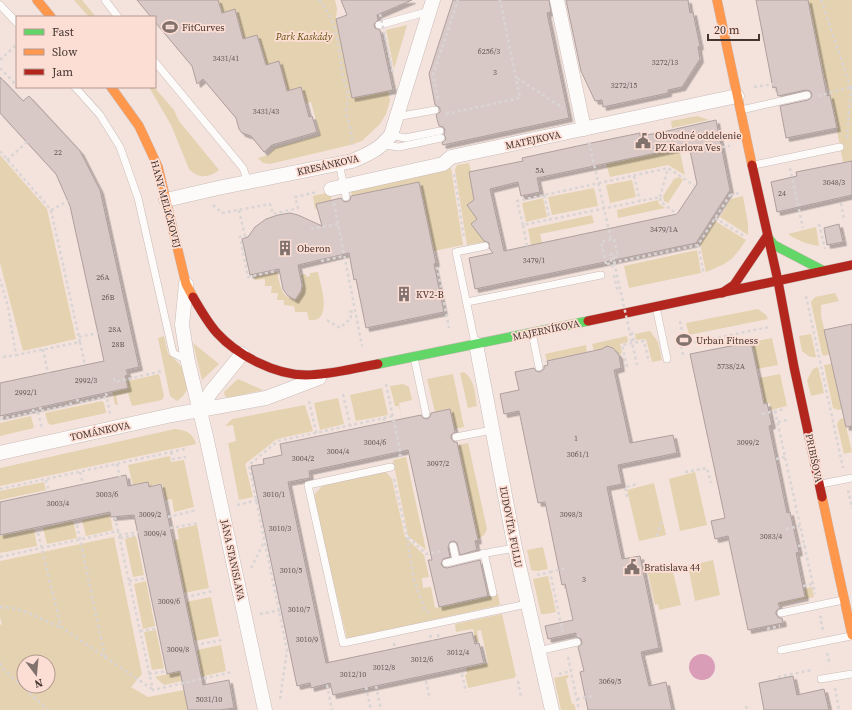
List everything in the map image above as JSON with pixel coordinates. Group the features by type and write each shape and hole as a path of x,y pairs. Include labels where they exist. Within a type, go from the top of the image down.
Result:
{"street":[{"path":"36,0 50,16"},
{"path":"557,0 584,129"},
{"path":"717,0 767,236 778,281"},
{"path":"387,140 409,82 431,5"},
{"name":"HANY MELIČKOVEJ","path":"112,88 139,126 158,167 186,284 197,304 216,332 229,345 242,354"},
{"name":"MATEJKOVA","path":"340,190 443,164 451,157 737,96"},
{"name":"KRESÁNKOVA","path":"166,200 352,161 368,154 387,140"},
{"path":"767,236 774,245 824,271"},
{"path":"720,293 734,285 767,236"},
{"name":"MAJERNÍKOVA","path":"242,354 260,364 290,374 324,374 532,333 852,265"},
{"name":"PRIBIŠOVA","path":"778,281 785,324 852,636"},
{"name":"HANY MELIČKOVEJ","path":"186,284 182,325 188,362 200,410"},
{"name":"ĽUDOVÍTA FULLU","path":"476,344 515,548 552,710"},
{"path":"200,410 211,392 242,354"},
{"name":"TOMÁNKOVA","path":"0,453 200,410 266,398 338,371"},
{"name":"JÁNA STANISLAVA","path":"200,410 265,710"}],"lane":[{"path":"106,1 117,16"},
{"path":"0,4 16,22"},
{"path":"379,25 431,5"},
{"path":"156,63 243,168 248,182"},
{"path":"76,88 100,115 120,147 138,198 173,353 188,362"},
{"path":"740,110 807,94"},
{"path":"396,117 435,110"},
{"path":"440,134 399,147 387,140 406,138 440,134"},
{"path":"752,166 840,147"},
{"path":"339,163 340,190"},
{"path":"476,344 456,252 485,246"},
{"path":"467,302 601,275"},
{"path":"656,307 667,359"},
{"path":"532,333 539,367"},
{"path":"414,357 426,414"},
{"path":"456,437 492,430"},
{"path":"391,468 308,484 343,643 527,604"},
{"path":"820,485 849,478"},
{"path":"453,546 456,560"},
{"path":"446,562 515,548"},
{"path":"484,554 493,593"},
{"path":"781,613 845,600"},
{"path":"781,650 852,636"},
{"path":"538,651 577,642"},
{"path":"821,679 852,674"}],"path":[{"path":"319,0 324,5 334,24 342,58 342,73 348,95 346,110 352,137 351,148"},
{"path":"439,101 433,75 458,0"},
{"path":"442,115 520,98 500,0"},
{"path":"821,0 852,86 846,138"},
{"path":"380,14 394,78"},
{"path":"447,18 452,19"},
{"path":"0,60 15,46"},
{"path":"0,68 16,85"},
{"path":"516,78 568,111"},
{"path":"762,86 773,84"},
{"path":"807,94 816,97 852,86"},
{"path":"7,160 27,142"},
{"path":"590,143 611,240"},
{"path":"0,151 51,210 85,365"},
{"path":"788,158 803,228"},
{"path":"668,168 660,197 662,202 677,214"},
{"path":"527,246 517,201 668,168 696,186"},
{"path":"634,176 640,201"},
{"path":"212,204 222,213 270,204 273,214 298,208 296,197 340,190 338,224 362,346"},
{"path":"704,275 698,245 729,193 733,194"},
{"path":"544,195 550,220"},
{"path":"523,225 660,197"},
{"path":"51,210 68,201"},
{"path":"840,203 844,219"},
{"path":"240,210 245,236 240,237 248,277 276,270"},
{"path":"715,218 750,239"},
{"path":"311,229 338,224"},
{"path":"820,224 825,249"},
{"path":"606,264 601,242 614,239 618,256 613,257"},
{"path":"598,266 698,245"},
{"path":"612,253 637,365"},
{"path":"321,261 344,256"},
{"path":"437,267 449,328"},
{"path":"0,279 8,307 16,355"},
{"path":"806,296 849,478 852,508"},
{"path":"327,320 340,328 351,318 350,312 354,311"},
{"path":"680,321 683,336"},
{"path":"683,355 681,345 773,326"},
{"path":"632,332 634,342"},
{"path":"79,337 98,333"},
{"path":"627,367 622,345 634,342 644,341 649,362"},
{"path":"3,357 80,342"},
{"path":"43,349 48,373"},
{"path":"114,378 115,382 162,371"},
{"path":"386,384 401,454"},
{"path":"106,393 111,416"},
{"path":"343,394 351,429"},
{"path":"77,399 78,403 106,397"},
{"path":"0,419 71,404 70,401"},
{"path":"309,401 317,436"},
{"path":"40,407 43,431"},
{"path":"762,414 790,408"},
{"path":"33,409 34,413"},
{"path":"775,411 818,606"},
{"path":"279,702 287,650 282,617 249,465 278,441 310,436 316,432 393,416"},
{"path":"0,489 185,449"},
{"path":"172,452 173,459 186,457"},
{"path":"776,459 785,457"},
{"path":"117,464 120,477"},
{"path":"391,468 407,536 414,580 425,610 440,622"},
{"path":"685,472 707,468 711,483"},
{"path":"80,472 84,484"},
{"path":"46,480 49,491"},
{"path":"627,497 625,488 638,484"},
{"path":"240,504 257,500"},
{"path":"168,517 197,510"},
{"path":"115,517 153,690"},
{"path":"658,536 662,520"},
{"path":"170,528 199,522"},
{"path":"77,525 105,657"},
{"path":"786,529 800,526"},
{"path":"38,533 61,627"},
{"path":"0,557 80,540 138,533"},
{"path":"407,536 426,554 443,550 446,562"},
{"path":"250,570 263,544 266,543"},
{"path":"798,546 805,545"},
{"path":"550,572 566,568"},
{"path":"129,581 147,578"},
{"path":"803,586 813,584"},
{"path":"191,596 213,591"},
{"path":"0,607 7,607 28,612 61,627 153,690 232,672"},
{"path":"261,614 280,610"},
{"path":"140,631 158,628"},
{"path":"201,644 222,640"},
{"path":"0,663 2,668 48,710"},
{"path":"149,674 167,671"},
{"path":"553,675 571,671"},
{"path":"462,674 466,692"},
{"path":"426,681 430,699"},
{"path":"518,681 521,697"},
{"path":"327,685 332,710"},
{"path":"376,686 381,710"},
{"path":"366,687 371,710"},
{"path":"577,699 593,696"},
{"path":"746,706 747,710"}],"green space":[{"path":"74,0 82,0 95,16 88,16"},
{"name":"Park Kaskády","path":"218,0 335,0 337,8 336,19 352,98 388,91 390,100 386,114 380,124 362,141 350,145 270,164 263,163 258,158 268,155 275,148 320,135 311,102 305,103 301,87 287,91 279,62 266,65 257,35 243,39 235,10 222,13"},
{"path":"808,0 852,0 852,161 843,162 830,95 824,77"},
{"path":"407,25 394,69 386,30"},
{"path":"150,88 155,88 174,110 179,121 219,170 207,176 200,176 192,172 189,169 171,125"},
{"path":"697,116 709,120 672,128 671,121"},
{"path":"679,148 685,175 668,165 610,177 606,163"},
{"path":"0,155 47,209 76,339 23,351 0,263"},
{"path":"469,163 471,171 469,172 474,200 467,205 477,219 471,224 485,242 467,245 455,170 457,165"},
{"path":"451,168 463,245 434,251 419,182 352,196 350,188"},
{"path":"679,177 683,180 668,203 664,201 663,196 674,179"},
{"path":"632,180 636,197 610,203 606,185"},
{"path":"594,188 598,206 552,215 548,197"},
{"path":"330,192 336,222 327,206 315,209 313,196"},
{"path":"743,196 748,224 748,235 720,217 731,199"},
{"path":"543,198 547,217 526,222 522,203"},
{"path":"658,200 659,204 665,208 618,218 617,210"},
{"path":"592,215 594,223 540,234 542,243 531,245 528,229"},
{"path":"715,221 746,240 734,257 720,266 706,272 700,244"},
{"path":"816,227 819,246 795,239 788,234"},
{"path":"697,250 701,273 629,288 624,266"},
{"path":"277,272 280,286 284,294 288,297 297,298 302,285 301,275 305,274 307,277 310,276 310,273 318,272 324,304 322,315 318,319 309,320 307,312 295,312 294,306 284,305 284,300 277,300 278,293 271,293 272,286 265,286 265,279 255,280 254,277"},
{"path":"835,293 839,301 821,305 821,316 830,354 824,356 822,354 811,302 815,297"},
{"path":"758,309 766,315 768,319 689,335 686,323"},
{"path":"650,331 658,342 662,360 652,362 646,339 636,340 635,334"},
{"path":"811,334 816,357 810,357 802,351 799,336"},
{"path":"164,336 168,354 179,364 187,376 187,389 184,395 177,401 170,396 158,338"},
{"path":"627,336 628,342 620,344 622,353 616,355 615,350 610,346 607,346 602,351 596,352 592,344"},
{"path":"772,338 778,365 757,369 751,342"},
{"path":"193,343 219,364 202,380"},
{"path":"586,345 587,352 547,361 545,354"},
{"path":"832,364 842,409 838,410 833,408 824,365"},
{"path":"818,367 824,393 811,396 807,380 813,369"},
{"path":"464,372 468,375 472,383 477,406 468,408 460,373"},
{"path":"159,374 164,396 162,400 132,406 128,393 116,396 118,404 115,405 111,385"},
{"path":"453,374 464,427 454,429 450,409 435,412 427,379"},
{"path":"780,374 787,406 771,410 770,403 760,405 759,398 763,397 759,378"},
{"path":"238,379 263,390 228,398 225,396 224,392"},
{"path":"403,384 409,387 412,400 399,403 402,420 399,406 395,406 390,386"},
{"path":"382,388 388,415 356,421 350,395"},
{"path":"338,398 344,424 320,430 314,403"},
{"path":"102,401 104,403 106,413 51,425 48,423 45,413"},
{"path":"305,405 313,431 277,439 245,464 253,497 239,500 228,443 236,441 233,425 225,426 232,419"},
{"path":"31,416 34,428 0,436 0,423"},
{"path":"844,418 852,452 844,454 837,424 840,419"},
{"path":"175,429 182,430 191,435 196,444 0,486 0,468"},
{"path":"468,443 487,529 484,535 478,539 458,445"},
{"path":"170,456 171,462 184,460 194,507 174,512 172,499 165,500 162,483 149,486 148,482 133,485 128,465"},
{"path":"406,457 426,550 408,536 393,460"},
{"path":"386,472 392,479 405,537 424,555 429,577 422,578 423,588 431,587 435,608 498,594 500,605 347,639 313,496 323,485"},
{"path":"695,472 707,525 680,531 669,479"},
{"path":"44,482 46,490 0,500 0,491"},
{"path":"654,483 666,535 639,541 627,490"},
{"path":"110,514 113,530 86,536 82,520"},
{"path":"73,521 77,538 47,544 43,528"},
{"path":"197,525 209,588 184,593 174,540 179,539 177,529"},
{"path":"34,529 37,546 0,553 0,536"},
{"path":"136,536 144,575 133,577 125,539"},
{"path":"114,537 142,674 131,687 148,697 184,690 188,710 0,710 0,625 2,624 0,617 0,561"},
{"path":"543,547 548,569 537,571 531,570 527,550"},
{"path":"713,560 720,595 695,601 688,566"},
{"path":"672,568 681,605 659,610 658,604 655,605 648,573"},
{"path":"548,576 556,612 541,614 533,579"},
{"path":"146,581 155,626 143,629 134,584"},
{"path":"812,587 814,597 778,603 805,597 804,589"},
{"path":"211,597 219,636 195,641 186,602"},
{"path":"502,614 516,676 514,678 468,688 465,675 467,674 466,668 488,663 481,630 477,631 479,642 476,642 473,629 456,632 455,624"},
{"path":"156,630 164,668 152,670 144,632"},
{"path":"221,645 226,671 164,685 155,677 200,667 197,650"},
{"path":"568,675 569,677 566,679 572,704 574,704 576,710 561,710 554,678"}],"shaded area":[{"path":"702,654 711,658 715,667 711,676 702,680 693,676 689,667 693,658"}],"building":[{"path":"137,0 218,0 222,13 235,9 243,39 257,35 266,65 279,61 287,91 301,87 309,117 312,116 317,132 272,145 264,152 251,136 242,133 239,129 236,118 203,79 197,84 192,66 156,23 156,16 150,16"},
{"path":"341,0 412,0 377,15 378,20 374,24 375,28 380,30 393,90 352,98 336,19 347,15"},
{"path":"453,0 549,0 551,12 547,13 569,118 443,145 442,143 446,139 444,134 445,130 443,127 439,126 436,115 440,112 440,109 435,105 429,74"},
{"path":"566,0 688,0 690,13 693,12 700,46 698,47 700,59 682,87 668,90 668,93 603,107 602,100 595,101 581,71"},
{"path":"756,0 808,0 827,96 830,95 837,128 786,138 780,106 808,100 811,98 812,94 810,91 806,90 778,96 776,87 773,88"},
{"path":"0,77 23,101 29,96 80,151 100,190 139,367 126,370 128,375 125,376 128,388 0,416 0,383 104,361 70,206 56,174 0,113"},
{"path":"716,120 730,190 696,243 475,289 469,258 493,253 489,248 489,243 484,241 471,224 477,219 467,205 474,200 469,172 523,161 522,158 601,141 640,133 640,136","holes":["689,146 697,184 677,214 504,251 490,189 518,182 521,196 540,192 537,178"]},
{"path":"852,161 852,195 777,212 771,182 797,176 796,172"},
{"path":"419,182 436,263 434,264 444,312 366,328 349,253 298,265 302,285 301,291 295,300 287,295 283,289 279,269 250,275 242,239 248,237 255,227 266,219 290,213 322,226 316,204 341,198 343,201 347,202 350,200 351,196"},
{"path":"839,224 843,242 827,245 824,228"},
{"path":"852,324 852,426 846,427 824,330"},
{"path":"751,342 764,404 767,403 772,425 769,426 787,513 790,512 799,552 796,553 805,597 778,603 780,608 776,611 776,614 779,618 782,618 783,623 748,630 728,536 715,539 711,521 725,518 690,354"},
{"path":"607,346 613,348 619,355 621,368 614,370 630,443 673,435 677,453 618,465 622,484 607,487 622,559 640,556 659,648 641,652 649,686 666,682 672,710 588,710 580,672 584,671 578,647 582,644 581,639 576,637 576,633 548,639 545,626 573,620 565,584 562,585 545,502 538,503 519,411 504,414 500,394 519,390 515,372 534,368 536,371 540,372 544,369 544,366 548,365 547,361 602,349"},
{"path":"450,409 455,432 451,435 451,438 454,442 457,442 478,540 475,541 477,550 460,555 457,543 454,541 450,542 448,547 450,557 443,559 441,564 443,567 447,568 480,560 488,596 439,607 428,560 432,560 408,450 309,471 310,478 288,482 326,663 472,632 475,644 479,643 484,663 333,695 330,683 311,688 310,683 297,686 251,466 264,464 263,459 282,455 280,444 421,415 423,418 427,419 430,417 431,413"},
{"path":"126,475 128,486 148,482 149,487 161,484 203,685 229,680 234,708 220,710 188,710 180,671 167,674 134,515 111,517 110,512 0,535 0,502"},
{"path":"793,676 797,695 824,689 829,710 764,710 759,683"}],"traffic: fast":[{"path":"767,236 774,245 824,271"},
{"path":"378,364 588,321"}],"traffic: slow":[{"path":"37,0 50,16"},
{"path":"717,0 752,165"},
{"path":"112,88 139,126 158,167 186,284 193,297"},
{"path":"822,497 852,635"}],"traffic: jam":[{"path":"752,165 778,281 794,367 822,497"},
{"path":"722,293 734,285 767,236"},
{"path":"588,321 852,265"},
{"path":"193,297 210,325 225,341 246,356 269,368 294,374 315,375 378,364"}],"place":[{"name":"FitCurves","path":"170,27"},
{"name":"Obvodné oddelenie PZ Karlova Ves","path":"643,141"},
{"name":"Oberon","path":"285,248"},
{"name":"KV2-B","path":"404,294"},
{"name":"Urban Fitness","path":"684,340"},
{"name":"Bratislava 44","path":"632,567"}]}
